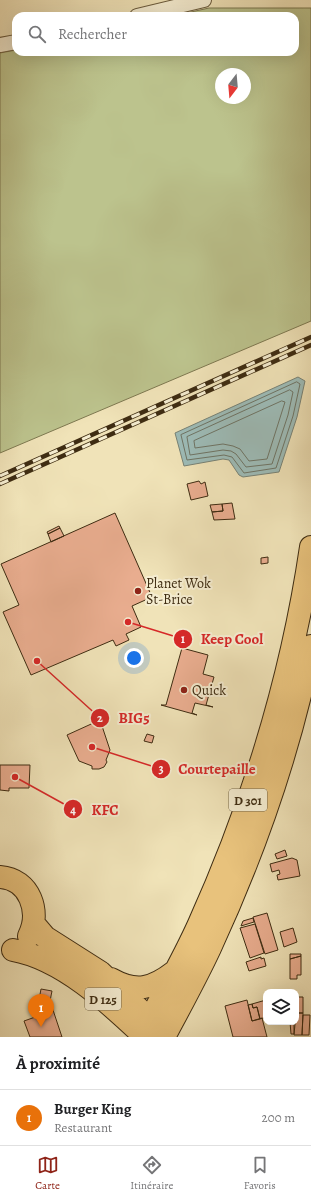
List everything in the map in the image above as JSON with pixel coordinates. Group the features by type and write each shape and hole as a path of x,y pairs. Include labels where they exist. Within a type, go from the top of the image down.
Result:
{"main road":[{"name":"D 301","path":"152,1032 175,971 209,902 244,814 289,662 304,591 311,547"},
{"name":"D 301","path":"152,1032 212,943 255,841 286,747 311,646"},
{"path":"152,1032 170,1002 216,900 244,814"},
{"path":"0,877 13,880 28,893 34,908 34,924 29,936 7,952"},
{"name":"D 125","path":"34,924 45,937 100,972 152,1032"},
{"name":"D 125","path":"7,952 37,958 80,982 114,1008 152,1032"},
{"path":"100,972 121,984 140,988 158,984 175,971"}],"street":[{"path":"154,12 204,0"},
{"path":"0,45 12,43"}],"green space":[{"path":"209,8 311,8 311,321 0,453 0,53 12,51 12,56 299,56 299,12 191,12"}],"water":[{"path":"298,377 305,381 297,417 279,472 243,477 239,475 229,460 223,459 184,466 175,433"}],"building":[{"path":"199,481 201,484 205,482 208,496 191,500 187,484"},
{"path":"232,503 235,519 214,520 212,512 223,511 222,504"},
{"path":"222,504 223,511 212,512 210,505"},
{"path":"115,513 152,597 132,606 141,627 126,634 129,640 116,646 113,640 31,675 3,612 19,605 1,564"},
{"path":"59,526 60,528 48,534 47,532"},
{"path":"60,528 64,536 51,542 48,534"},
{"path":"268,557 268,563 261,564 261,558"},
{"path":"182,648 208,655 203,674 214,677 206,705 213,707 195,703 192,713 197,715 161,705 166,705"},
{"path":"100,720 110,750 104,767 92,769 92,766 79,761 67,735"},
{"path":"147,734 154,736 152,743 144,741"},
{"path":"0,765 30,765 29,788 9,788 9,791 0,790"},
{"path":"285,850 287,856 277,859 275,854"},
{"path":"292,858 297,860 300,876 278,880 277,875 280,874 279,870 272,872 270,864"},
{"path":"267,913 278,950 265,954 253,917"},
{"path":"253,918 254,922 241,926 243,921"},
{"path":"255,924 264,953 250,958 240,928"},
{"path":"293,928 297,942 284,947 280,932"},
{"path":"290,954 301,954 301,956 290,959"},
{"path":"301,956 301,975 297,975 297,979 290,979 290,959"},
{"path":"261,957 261,959 264,958 266,966 249,971 246,962"},
{"path":"41,989 52,991 50,1001 62,1037 30,1037 24,1021 41,1015 36,1001 39,1000"},
{"path":"299,997 303,997 303,1013 299,1013"},
{"path":"247,1000 252,1021 262,1018 267,1037 233,1037 225,1006"},
{"path":"263,1001 263,1018 260,1019 257,1007 253,1008 252,1004"},
{"path":"252,1004 253,1008 257,1007 260,1019 252,1021 248,1005"},
{"path":"299,1013 303,1013 302,1035 294,1035 295,1025 299,1025"},
{"path":"303,1015 310,1015 309,1035 302,1035"},
{"path":"290,1025 294,1025 294,1034 291,1034"}],"railway":[{"path":"0,476 311,337"},
{"path":"0,484 311,345"}],"place":[{"name":"Planet Wok St-Brice","path":"138,591"},
{"name":"Keep Cool","path":"128,622"},
{"name":"BIG5","path":"37,661"},
{"name":"Quick","path":"184,690"},
{"name":"Courtepaille","path":"92,747"},
{"name":"KFC","path":"15,777"},
{"name":"Burger King","path":"41,1027"}]}
